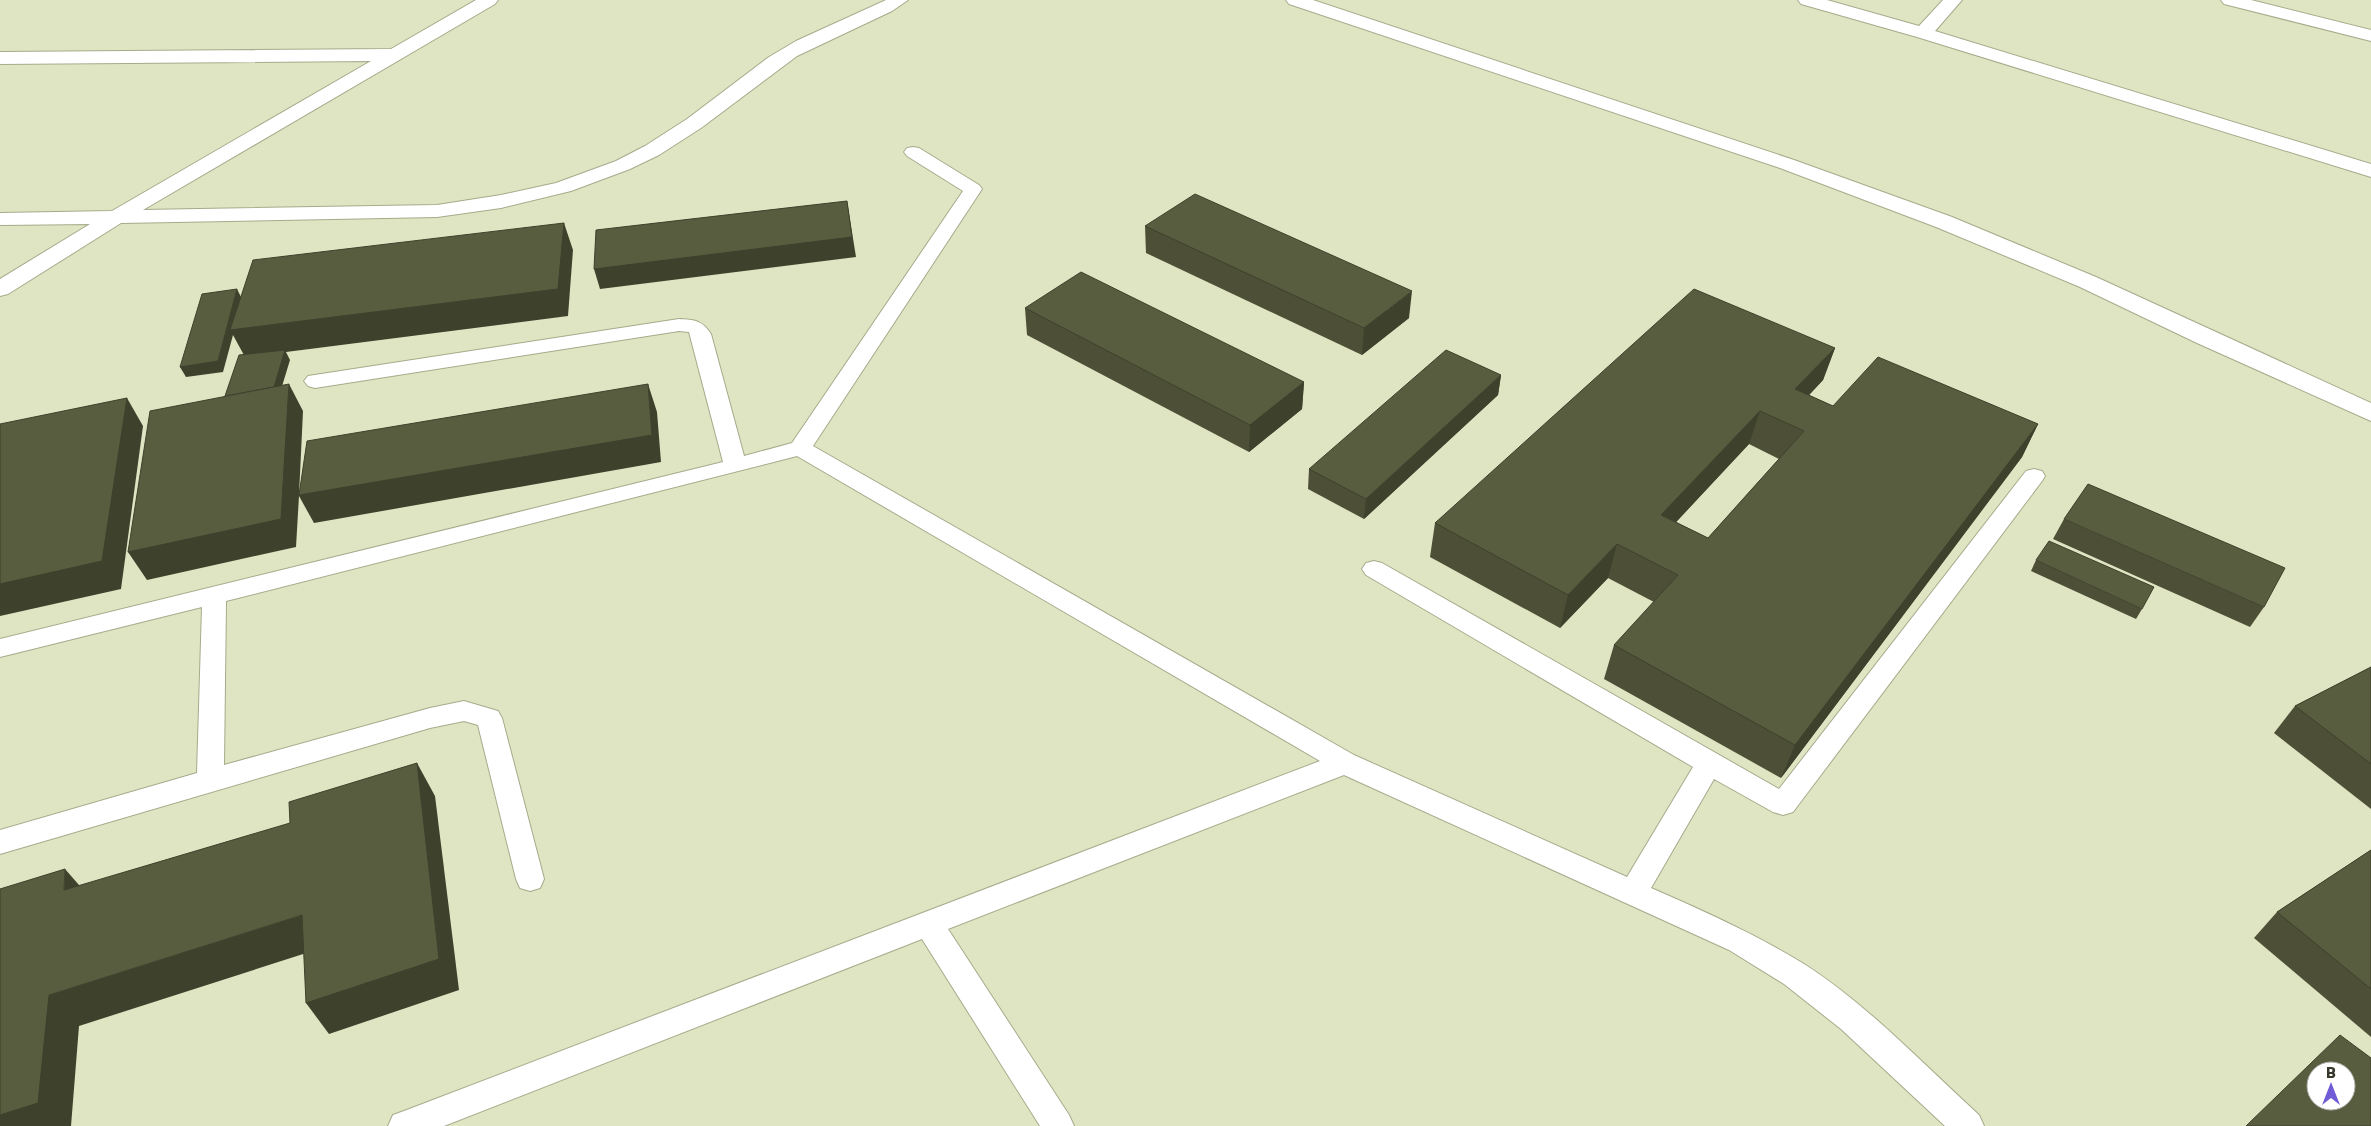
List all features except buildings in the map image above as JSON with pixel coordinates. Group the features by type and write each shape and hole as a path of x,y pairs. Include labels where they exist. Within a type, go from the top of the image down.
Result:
{"street":[{"path":"0,289 116,217 488,0"},
{"path":"0,219 438,211 497,204 551,192 638,159 679,133 790,52 899,0"},
{"path":"1295,0 1787,164 1944,222 2088,282 2205,338 2371,413"},
{"path":"1807,0 1923,33 2371,171"},
{"path":"1923,33 1953,0"},
{"path":"2230,0 2371,36"},
{"path":"0,58 396,55"}],"lane":[{"path":"0,648 735,466 800,448 973,189 913,152"},
{"path":"315,381 679,325 695,326 701,334 735,466"},
{"path":"800,448 1345,763 1739,941 1795,975 1852,1019 1968,1126"},
{"path":"1374,569 1783,804 2034,476"},
{"path":"210,780 214,596"},
{"path":"0,842 210,780 430,718 464,711 489,718 530,879"},
{"path":"404,1126 1345,763"},
{"path":"1634,892 1709,763"},
{"path":"928,923 1058,1126"}]}
